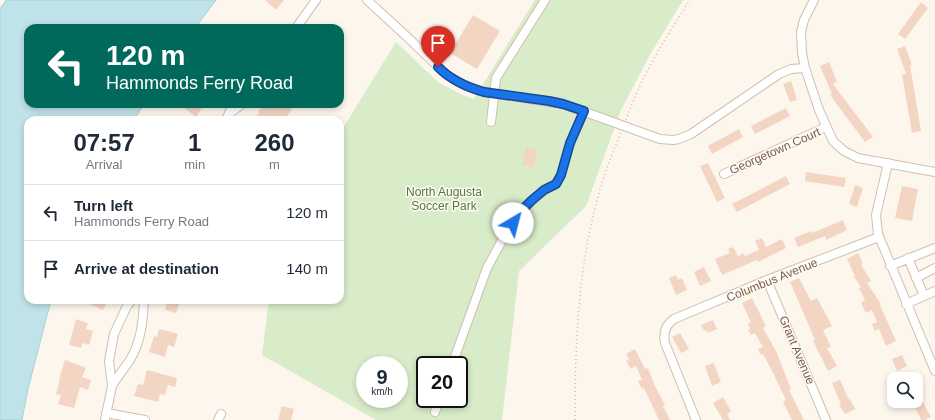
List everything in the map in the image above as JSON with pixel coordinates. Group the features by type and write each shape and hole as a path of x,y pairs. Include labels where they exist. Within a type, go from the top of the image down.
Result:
{"street":[{"path":"367,0 455,81 474,89 494,94 563,104 660,139 673,140 692,134 779,74 791,69 805,68"},
{"path":"491,122 496,78 545,0"},
{"path":"814,0 807,12 801,32 805,68 826,127 833,141 838,147 850,155 858,158 935,172"},
{"path":"299,24 318,1"},
{"path":"228,116 237,108"},
{"path":"455,356 487,268 505,235 522,210 544,190 556,184 561,175 570,143 584,111"},
{"name":"Georgetown Court","path":"724,174 826,127"},
{"path":"888,163 876,215 876,226 890,266 935,371"},
{"name":"Columbus Avenue","path":"696,420 665,343 664,334 667,325 674,319 768,280 879,238"},
{"path":"890,266 935,248"},
{"path":"908,258 924,296"},
{"path":"916,278 935,268"},
{"name":"Grant Avenue","path":"768,280 826,420"},
{"path":"906,304 935,291"},
{"path":"129,304 114,334 109,361 112,386 106,416 145,420"},
{"path":"112,386 130,360 137,345 142,323 144,304"},
{"path":"435,412 437,408"}],"path":[{"path":"575,420 574,393 582,267 588,234 600,188 642,82 658,51 690,0"}],"green space":[{"name":"North Augusta Soccer Park","path":"535,0 683,0 651,53 621,110 586,206 519,271 502,420 376,420 262,355 268,304 344,304 344,126 396,42 438,82 462,95 474,99"}],"water":[{"path":"6,0 216,0 198,24 24,24 24,108 142,108 136,116 24,116 24,304 50,304 28,389 22,420 0,420 0,9"}],"building":[{"path":"265,0 284,0 276,10"},
{"path":"921,2 928,8 905,39 898,34"},
{"path":"473,15 500,31 477,69 450,53"},
{"path":"905,46 912,65 910,65 921,131 912,133 902,74 906,74 897,49"},
{"path":"829,62 837,82 833,84 873,137 865,142 830,95 832,94 820,66"},
{"path":"791,81 797,100 790,102 783,84"},
{"path":"184,108 202,108 197,116"},
{"path":"260,108 292,109 287,116 257,116 259,113 258,112"},
{"path":"786,108 790,116 755,134 751,126"},
{"path":"739,129 743,137 712,154 708,146"},
{"path":"526,147 537,149 534,167 522,165"},
{"path":"708,163 725,198 717,202 700,166"},
{"path":"806,172 846,178 844,187 805,181"},
{"path":"786,176 790,184 737,212 732,204"},
{"path":"855,185 863,188 857,207 849,204"},
{"path":"902,186 918,189 912,221 895,218"},
{"path":"843,220 847,230 826,240 825,236 798,247 794,238 811,231 812,233"},
{"path":"762,238 766,247 782,239 786,248 758,262 757,260 722,275 715,259 730,253 728,249 733,247 738,256 744,253 745,256 759,250 755,241"},
{"path":"858,253 863,264 861,265 871,281 867,283 881,304 880,305 896,341 886,346 879,329 875,331 872,324 877,322 872,310 866,313 861,303 865,300 859,288 861,287 854,277 855,276 847,259"},
{"path":"704,267 711,281 700,286 694,272"},
{"path":"676,275 678,280 682,278 687,290 676,295 669,278"},
{"path":"799,278 811,301 817,298 832,326 823,330 831,347 827,348 837,366 828,371 813,341 815,340 790,282"},
{"path":"752,298 766,326 763,328 776,351 791,389 789,390 804,420 792,420 783,402 786,400 763,354 761,355 758,349 763,347 755,333 751,335 748,330 750,329 748,324 751,322 742,303"},
{"path":"89,304 106,304 103,310"},
{"path":"167,304 179,304 176,313 165,310"},
{"path":"76,319 88,323 86,329 93,331 89,345 82,343 81,348 69,345"},
{"path":"713,320 717,329 708,333 706,330 704,331 701,325"},
{"path":"159,329 178,334 174,347 168,345 165,357 149,352 154,336 157,337"},
{"path":"680,333 689,349 681,353 672,337"},
{"path":"635,349 645,369 648,368 654,384 665,405 663,406 670,420 659,420 644,388 642,389 638,381 642,380 636,366 631,369 626,361 629,360 626,354"},
{"path":"902,355 907,366 897,371 892,359"},
{"path":"65,360 86,368 82,377 91,380 88,390 80,387 74,408 58,404 61,395 56,394"},
{"path":"714,363 721,382 712,386 705,366"},
{"path":"147,370 177,378 175,387 168,385 165,395 160,394 158,402 134,396 138,384 143,385"},
{"path":"840,380 855,409 845,414 839,405 841,404 832,383"},
{"path":"723,397 731,411 727,414 730,420 723,420 713,403"},
{"path":"923,402 931,417 921,420 915,408 923,408"},
{"path":"282,406 294,409 291,420 278,420"}],"route":[{"path":"438,67 455,81 474,89 484,92 549,101 584,111 570,143 561,175 556,184 544,190 532,200 522,210 513,223"}]}
